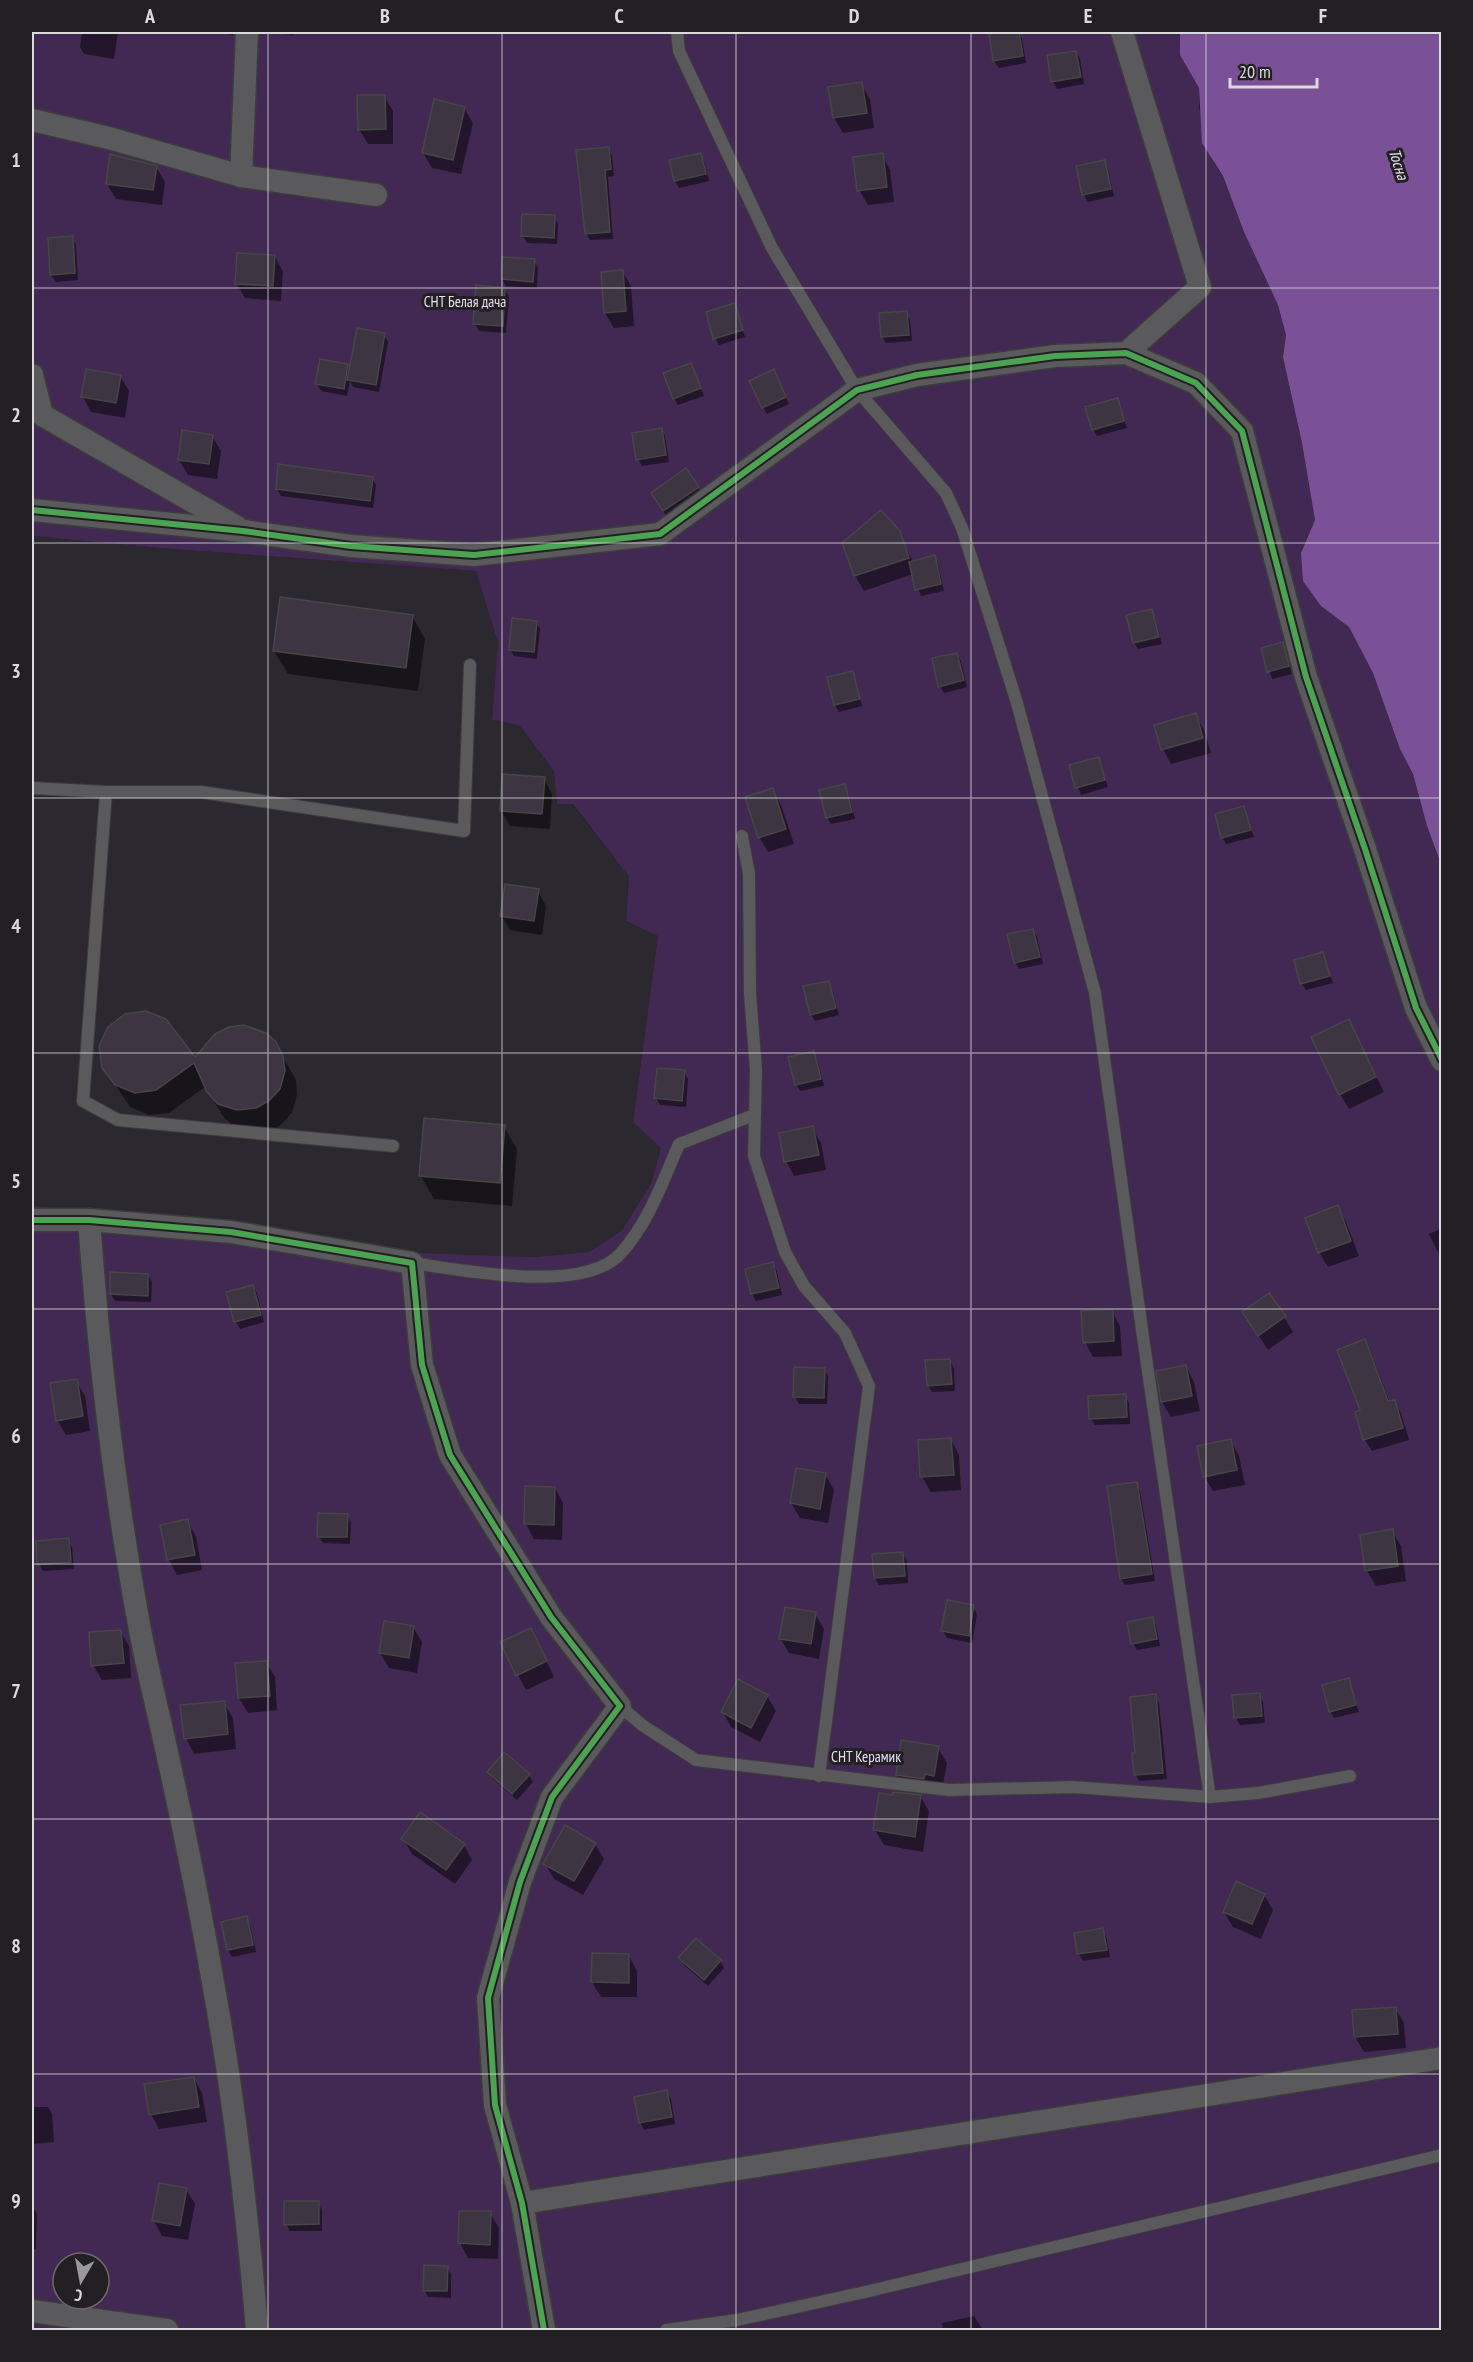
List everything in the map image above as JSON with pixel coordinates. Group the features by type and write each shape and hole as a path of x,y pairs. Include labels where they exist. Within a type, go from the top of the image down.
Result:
{"street":[{"path":"241,176 247,32"},
{"path":"1122,32 1200,287 1126,353"},
{"path":"32,120 109,138 241,176 376,195"},
{"path":"32,510 243,531 351,546 474,555 660,534 857,390 917,375 1054,356 1126,353 1196,383 1242,431 1306,677 1416,1008 1442,1060"},
{"path":"32,375 42,415 243,531"},
{"path":"32,1220 89,1220 231,1232 412,1263 422,1365 450,1455 551,1617 620,1706 552,1797 520,1882 488,1998 495,2106 522,2203 544,2331"},
{"path":"89,1220 97,1321 117,1485 141,1636 170,1766 217,2006 251,2256 256,2331"},
{"path":"522,2203 1442,2058"},
{"path":"32,2311 167,2331"}],"lane":[{"path":"677,32 680,51 772,248 857,390 946,494 962,528 1017,704 1095,993 1210,1797"},
{"path":"32,788 106,792 201,792 464,831 470,665"},
{"path":"106,792 83,1101 118,1120 393,1146"},
{"path":"742,836 749,874 750,993 756,1070 754,1156 785,1252 804,1286 845,1333 869,1386 819,1776"},
{"path":"412,1263 512,1278 584,1273 604,1267 620,1255 642,1226 679,1144 754,1115"},
{"path":"620,1706 642,1725 696,1760 949,1790 1073,1787 1210,1797 1258,1793 1350,1776"},
{"path":"666,2331 737,2320 865,2292 1442,2155"}],"shaded area":[{"path":"32,536 172,549 476,571 498,643 492,720 519,725 554,771 557,804 572,804 629,877 626,921 658,936 633,1122 661,1147 651,1184 622,1230 589,1252 534,1257 421,1253 308,1237 244,1222 32,1206"}],"green space":[{"name":"СНТ Керамик","path":"32,32 1180,32 1180,55 1199,88 1199,108 1212,160 1223,176 1244,232 1278,305 1286,335 1283,357 1302,443 1315,520 1301,553 1321,606 1349,627 1373,673 1400,749 1413,774 1427,826 1441,864 1441,2330 32,2330 32,1206 245,1222 308,1237 421,1253 534,1257 589,1252 622,1230 651,1184 661,1148 633,1122 658,936 626,921 629,877 573,804 557,804 554,771 519,725 492,720 498,643 476,571 172,549 32,536"}],"water":[{"name":"Тосна","path":"1180,32 1441,32 1441,864 1427,826 1413,774 1400,749 1373,673 1349,627 1321,606 1303,581 1301,553 1315,520 1302,443 1283,357 1286,335 1278,305 1244,232 1223,176 1202,143 1199,88 1180,55"}],"building":[{"path":"1019,32 1023,56 993,61 989,34"},
{"path":"1076,51 1081,77 1051,82 1047,55"},
{"path":"862,82 867,113 833,118 828,87"},
{"path":"357,95 385,95 386,129 358,130"},
{"path":"434,99 465,107 453,160 422,153"},
{"path":"609,147 611,169 605,170 610,232 585,234 576,150"},
{"path":"701,153 706,174 674,181 669,160"},
{"path":"883,153 887,187 857,191 853,157"},
{"path":"110,154 157,166 153,190 106,184"},
{"path":"1105,160 1111,189 1082,195 1076,166"},
{"path":"522,214 555,215 554,238 521,236"},
{"path":"73,236 75,273 50,275 48,238"},
{"path":"237,253 275,255 273,286 235,284"},
{"path":"502,257 535,259 533,282 501,279"},
{"path":"623,270 626,311 604,313 601,272"},
{"path":"476,285 505,288 503,326 473,324"},
{"path":"735,303 743,330 713,339 706,312"},
{"path":"907,311 909,335 881,337 879,313"},
{"path":"357,328 385,333 376,385 347,380"},
{"path":"320,359 348,364 344,389 315,384"},
{"path":"691,363 701,388 673,399 663,373"},
{"path":"86,369 121,375 116,403 81,397"},
{"path":"774,369 786,397 762,408 749,381"},
{"path":"1118,398 1124,421 1092,430 1085,407"},
{"path":"662,428 666,455 636,460 632,433"},
{"path":"182,430 213,435 209,464 178,460"},
{"path":"278,464 373,477 370,501 276,489"},
{"path":"686,468 699,487 663,511 651,493"},
{"path":"881,510 900,531 909,558 854,576 842,543"},
{"path":"935,555 941,584 915,590 909,562"},
{"path":"280,597 413,615 406,668 273,651"},
{"path":"1152,609 1159,637 1133,643 1126,615"},
{"path":"512,618 537,621 534,652 509,650"},
{"path":"1283,642 1289,666 1267,672 1261,648"},
{"path":"957,653 964,680 938,687 932,658"},
{"path":"853,671 860,699 834,705 827,677"},
{"path":"1196,713 1203,738 1161,750 1154,725"},
{"path":"1099,757 1105,780 1075,788 1069,765"},
{"path":"502,774 545,777 542,814 500,811"},
{"path":"845,784 852,812 826,818 819,790"},
{"path":"773,788 786,829 758,838 745,797"},
{"path":"1244,806 1251,830 1221,838 1215,814"},
{"path":"505,884 539,889 534,921 500,916"},
{"path":"1033,929 1040,957 1014,963 1007,934"},
{"path":"1323,952 1330,976 1300,984 1294,960"},
{"path":"829,981 836,1008 810,1015 803,986"},
{"path":"146,1011 166,1019 195,1057 215,1034 229,1027 244,1025 266,1033 276,1042 283,1056 285,1071 280,1089 269,1101 256,1108 237,1110 218,1104 207,1092 194,1063 156,1090 135,1093 115,1085 102,1068 99,1046 108,1027 125,1014"},
{"path":"1349,1019 1376,1077 1339,1095 1311,1037"},
{"path":"814,1051 821,1079 795,1085 788,1057"},
{"path":"657,1068 685,1070 682,1101 654,1098"},
{"path":"424,1118 505,1125 500,1183 419,1176"},
{"path":"813,1126 819,1155 784,1162 779,1133"},
{"path":"1338,1205 1351,1241 1318,1253 1305,1218"},
{"path":"773,1262 779,1288 751,1294 745,1269"},
{"path":"110,1272 148,1274 148,1296 110,1294"},
{"path":"253,1285 261,1315 234,1322 226,1292"},
{"path":"1269,1293 1286,1316 1258,1336 1242,1312"},
{"path":"1113,1309 1114,1341 1083,1343 1081,1311"},
{"path":"1365,1339 1388,1401 1395,1400 1403,1428 1363,1440 1355,1412 1360,1410 1337,1350"},
{"path":"950,1359 952,1384 927,1386 925,1360"},
{"path":"1186,1365 1192,1396 1161,1402 1156,1371"},
{"path":"794,1367 825,1368 824,1398 793,1397"},
{"path":"77,1379 83,1416 56,1421 50,1383"},
{"path":"1126,1394 1127,1417 1089,1419 1088,1396"},
{"path":"951,1438 954,1475 920,1477 918,1440"},
{"path":"1231,1439 1237,1470 1203,1477 1197,1446"},
{"path":"796,1468 826,1473 820,1509 790,1503"},
{"path":"1137,1482 1152,1574 1120,1579 1107,1486"},
{"path":"525,1486 555,1487 554,1525 524,1524"},
{"path":"318,1513 348,1514 347,1537 317,1537"},
{"path":"188,1519 195,1555 167,1560 160,1525"},
{"path":"1393,1529 1398,1566 1365,1571 1360,1535"},
{"path":"69,1538 71,1562 37,1565 36,1541"},
{"path":"903,1552 905,1576 874,1578 872,1554"},
{"path":"947,1600 974,1605 969,1636 941,1631"},
{"path":"785,1607 816,1612 811,1644 779,1639"},
{"path":"1153,1617 1157,1639 1131,1644 1127,1622"},
{"path":"384,1621 414,1626 409,1658 379,1653"},
{"path":"531,1628 547,1661 516,1676 500,1642"},
{"path":"121,1630 124,1663 91,1666 89,1632"},
{"path":"267,1661 270,1696 238,1698 235,1663"},
{"path":"1349,1678 1356,1705 1329,1712 1322,1685"},
{"path":"738,1679 768,1695 751,1728 721,1712"},
{"path":"1260,1693 1262,1716 1234,1718 1232,1695"},
{"path":"1156,1694 1163,1773 1134,1775 1132,1753 1135,1753 1130,1697"},
{"path":"225,1701 228,1734 184,1739 180,1705"},
{"path":"901,1740 939,1746 934,1776 925,1774 924,1779 896,1775"},
{"path":"504,1752 530,1774 512,1794 487,1772"},
{"path":"893,1792 921,1795 915,1837 873,1830 879,1793 892,1795"},
{"path":"420,1812 465,1844 446,1870 401,1839"},
{"path":"565,1825 596,1843 574,1881 543,1864"},
{"path":"1236,1881 1265,1894 1252,1924 1223,1912"},
{"path":"247,1916 253,1945 227,1950 221,1922"},
{"path":"1103,1928 1107,1950 1077,1954 1074,1933"},
{"path":"696,1938 721,1960 704,1980 678,1958"},
{"path":"592,1953 629,1954 629,1983 591,1982"},
{"path":"1396,2007 1398,2034 1354,2037 1352,2010"},
{"path":"194,2077 199,2107 149,2115 144,2084"},
{"path":"667,2090 672,2117 639,2123 634,2097"},
{"path":"159,2183 187,2188 180,2226 152,2221"},
{"path":"284,2201 319,2201 319,2224 284,2225"},
{"path":"459,2211 491,2211 490,2245 458,2243"},
{"path":"424,2265 448,2266 447,2291 423,2291"}],"cycle path":[{"path":"32,510 243,531 351,546 474,555 660,534 857,390 917,375 1055,356 1126,353 1196,383 1242,431 1306,677 1416,1008 1442,1060"},
{"path":"32,1220 89,1220 231,1232 412,1263 422,1365 450,1455 551,1617 620,1706 552,1797 520,1882 488,1998 495,2105 522,2203 544,2330"}],"park label":[{"name":"СНТ Белая дача","path":"465,301"}]}
